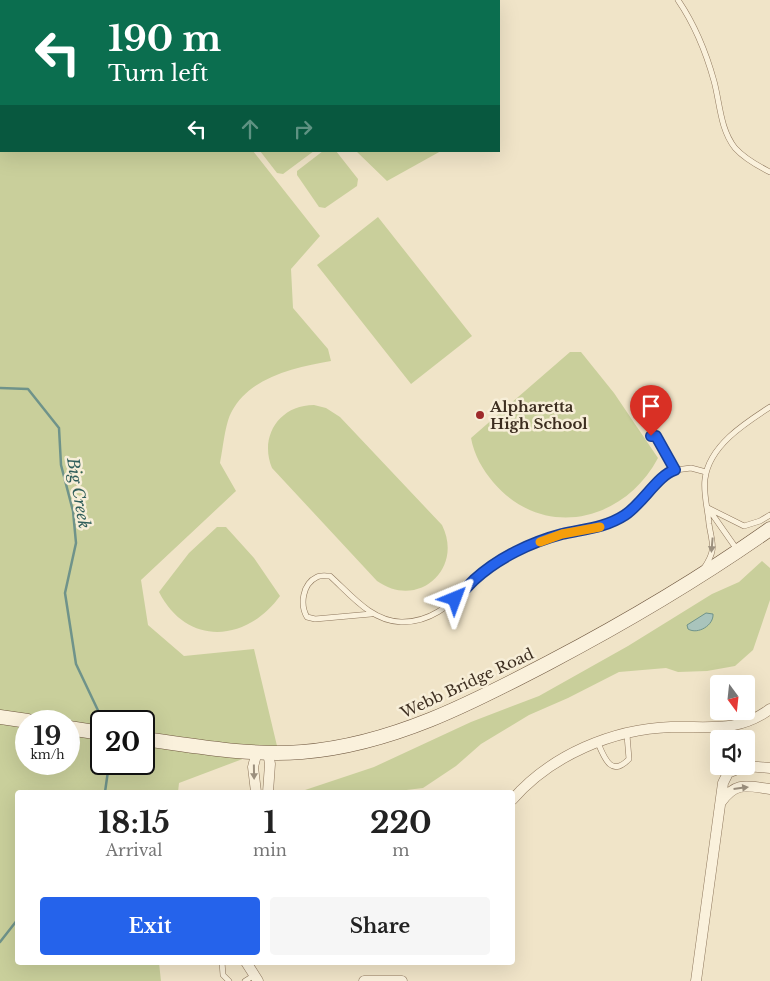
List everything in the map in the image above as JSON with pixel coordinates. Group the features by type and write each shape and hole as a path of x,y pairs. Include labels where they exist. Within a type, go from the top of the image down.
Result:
{"street":[{"name":"Webb Bridge Road","path":"155,740 262,752 303,752 354,744 393,734 517,680 654,606 770,529"},
{"path":"515,797 545,769 571,753 598,743 627,735 670,727 739,725 770,709"},
{"path":"0,717 15,719"},
{"path":"256,790 253,767 262,752 270,764 268,790"},
{"path":"755,767 770,768"},
{"path":"696,981 719,804 723,783 727,775"},
{"path":"719,804 733,788 746,786 770,790"},
{"path":"247,965 252,979"},
{"path":"364,981 402,981"}],"lane":[{"path":"678,0 698,33 714,81 726,130 735,148 770,172"},
{"path":"696,579 709,560 714,543 705,479 708,465 729,438 743,425 770,407"},
{"path":"651,436 656,436 675,470"},
{"path":"371,614 330,576 318,576 309,584 304,595 302,608 307,617 315,619 371,614 400,622 434,616 448,606 474,580 521,549 562,534 595,528 624,515 638,506 668,471 691,468 706,472"},
{"path":"708,508 744,526 760,521 770,515"},
{"path":"708,508 738,551"},
{"path":"598,743 606,762 609,765 618,766 629,759 627,735"},
{"path":"222,965 223,975 229,981"}],"green space":[{"path":"0,152 254,152 320,236 291,269 293,308 328,349 331,361 289,370 262,382 240,399 232,411 228,422 220,463 236,491 141,580 148,625 184,656 254,649 277,746 179,783 178,790 15,790 15,965 159,965 161,981 0,981"},
{"path":"261,152 313,152 283,174 277,173"},
{"path":"322,152 337,152 358,179 357,186 325,208 319,207 297,175 297,171"},
{"path":"357,152 439,152 387,181"},
{"path":"378,217 472,336 411,384 317,265"},
{"path":"570,352 581,352 614,393 658,458 643,480 625,497 604,509 582,516 558,517 535,512 513,501 493,482 479,462 471,438"},
{"path":"314,405 326,408 340,417 442,525 447,541 447,556 442,570 433,580 421,588 408,591 392,589 377,581 272,468 268,445 270,434 275,425 291,410 302,406"},
{"path":"217,527 226,527 254,558 280,596 251,623 235,629 218,632 201,630 185,622 171,610 159,592 189,553"},
{"path":"762,561 770,568 770,600 753,650 735,666 707,671 678,672 666,668 619,672 529,715 481,744 456,766 423,788 406,790 305,790 374,767 471,722 539,696 628,646 712,594 739,582"}],"water":[{"path":"706,613 713,614 713,618 705,628 696,631 688,629 687,625"}],"waterway":[{"name":"Big Creek","path":"0,388 28,389 59,428 61,465 73,511 76,543 65,593 76,664 98,710"},
{"name":"Big Creek","path":"105,790 107,775"},
{"name":"Big Creek","path":"0,942 15,923"}],"slow traffic":[{"path":"540,542 562,534 600,527"}],"place":[{"name":"Alpharetta High School","path":"480,415"}],"route":[{"path":"455,599 474,580 521,549 562,534 611,523 638,506 668,471 675,470 656,436 651,436"}]}
